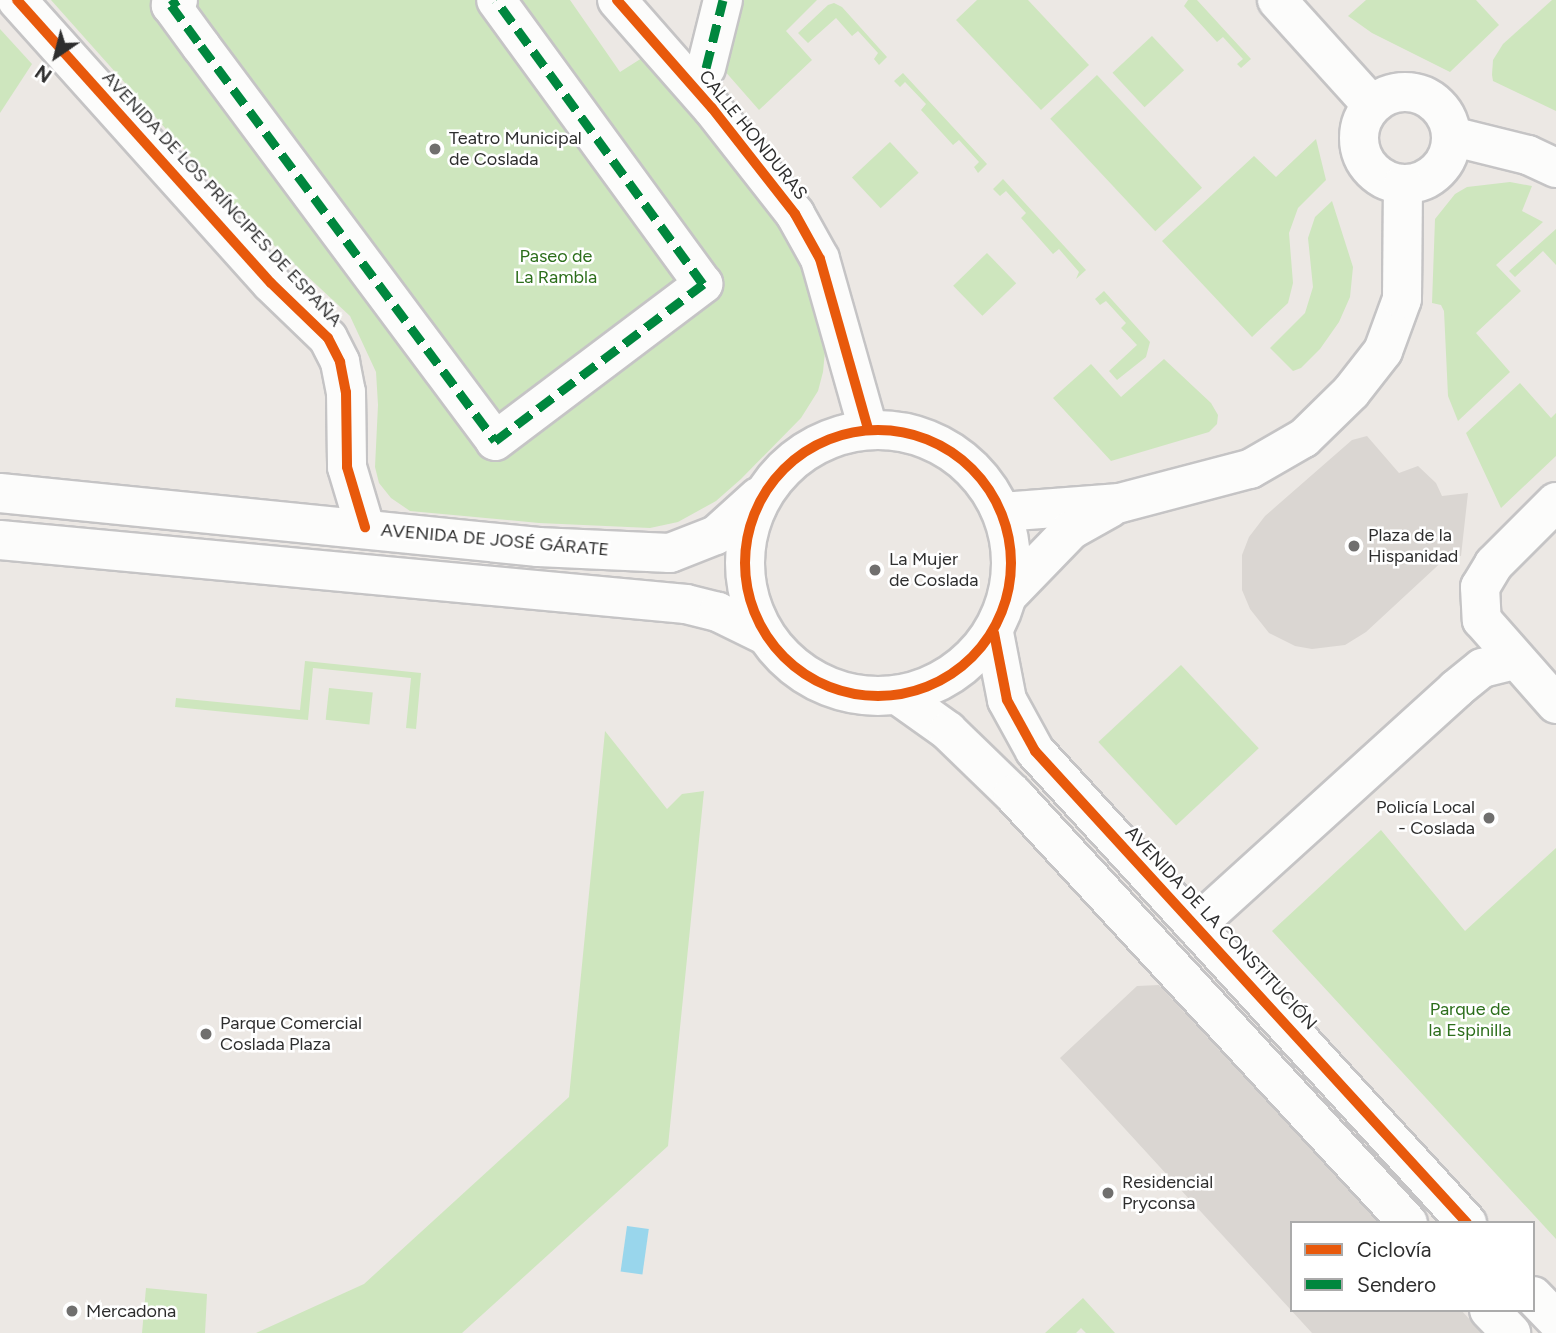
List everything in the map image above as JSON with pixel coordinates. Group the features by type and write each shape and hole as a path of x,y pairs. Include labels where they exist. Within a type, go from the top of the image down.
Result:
{"street":[{"name":"AVENIDA DE LOS PRÍNCIPES DE ESPAÑA","path":"16,0 271,283 328,338 340,362 346,392 347,467 365,527"},
{"path":"177,0 172,5 201,46 495,441 703,284 496,0"},
{"name":"CALLE HONDURAS","path":"617,0 712,108 795,214 820,259 868,429"},
{"path":"706,68 723,0"},
{"path":"1277,0 1371,104"},
{"path":"1411,92 1431,99 1446,116 1451,136 1448,155 1438,171 1422,181 1403,184 1382,179 1366,164 1358,145 1360,123 1371,104 1390,94 1400,93 1411,92"},
{"path":"1451,136 1528,155 1556,168"},
{"path":"1002,512 1120,503 1250,469 1304,438 1351,391 1383,351 1402,299 1403,184"},
{"path":"868,429 910,433 948,449 981,476 1002,512 1012,553 1009,594 994,633 968,663 936,685 899,696 857,696 817,683 783,658 763,634 745,581 746,536 762,494 790,461 827,439 868,429"},
{"name":"AVENIDA DE JOSÉ GÁRATE","path":"0,493 365,527 538,547 670,553 716,535 762,494"},
{"path":"1556,502 1494,564 1480,587 1482,620 1556,704"},
{"path":"1009,594 1039,559 1071,530 1120,503"},
{"path":"0,540 686,604 718,612 763,634"},
{"name":"AVENIDA DE LA CONSTITUCIÓN","path":"994,633 1007,700 1035,751 1465,1221"},
{"path":"1195,926 1456,689 1482,668 1515,660"},
{"path":"899,696 948,731 1013,793 1406,1221"},
{"path":"1535,1298 1556,1321"},
{"path":"1491,1312 1510,1333"}],"green space":[{"name":"Paseo de La Rambla","path":"51,0 570,0 620,72 642,58 669,87 692,100 811,270 826,341 818,391 801,418 741,479 716,501 678,522 650,528 539,523 410,511 391,498 379,483 375,467 378,405 376,372 350,316 248,221"},
{"path":"731,0 817,0 786,31 812,60 759,110 716,61"},
{"path":"977,0 1028,0 1089,65 1041,110 956,20"},
{"path":"1188,0 1197,0 1251,59 1241,68 1237,64 1243,59 1223,37 1217,42 1184,6"},
{"path":"1366,0 1476,0 1499,25 1450,72 1372,33 1348,16"},
{"path":"1552,0 1556,0 1556,111 1493,81 1492,75 1493,60 1503,44"},
{"path":"834,3 842,7 887,57 879,65 874,59 878,53 858,31 852,36 836,18 808,43 798,33 828,5"},
{"path":"0,29 32,64 0,113"},
{"path":"1152,36 1184,70 1145,107 1113,73"},
{"path":"903,73 987,164 978,173 974,167 979,162 959,140 953,145 921,110 926,104 905,82 900,87 894,81"},
{"path":"1097,75 1202,188 1155,231 1050,119"},
{"path":"1316,139 1326,180 1298,208 1289,233 1293,283 1288,303 1252,337 1162,241 1254,156 1276,177"},
{"path":"890,142 919,173 881,208 852,177"},
{"path":"1003,179 1086,270 1076,279 1079,272 1059,249 1053,254 1021,218 1026,213 1006,191 1000,196 993,189"},
{"path":"1510,182 1532,186 1522,211 1543,222 1496,265 1521,291 1476,333 1510,372 1458,421 1448,396 1444,311 1441,305 1432,303 1435,219 1455,194 1467,187"},
{"path":"1332,201 1353,267 1350,297 1339,322 1320,349 1301,368 1293,371 1270,348 1305,313 1313,287 1308,238 1315,217"},
{"path":"1556,229 1556,265 1543,251 1515,277 1509,271"},
{"path":"987,253 1016,283 982,316 953,286"},
{"path":"1104,291 1150,342 1146,357 1117,380 1109,371 1137,345 1121,328 1126,323 1106,301 1100,305 1095,299"},
{"path":"1164,359 1211,403 1218,415 1217,424 1209,432 1111,461 1053,398 1091,364 1121,397"},
{"path":"1520,383 1551,418 1556,413 1556,456 1501,508 1466,433"},
{"path":"305,661 421,673 416,729 406,728 411,678 313,668 308,720 175,707 176,698 300,710"},
{"path":"1181,665 1259,748 1176,825 1098,742"},
{"path":"329,688 373,693 369,724 326,720"},
{"path":"605,731 667,809 682,794 704,791 668,1146 462,1333 256,1333 364,1284 569,1097"},
{"name":"Parque de la Espinilla","path":"1381,830 1465,931 1556,848 1556,1239 1272,931"},
{"path":"146,1288 207,1294 205,1333 142,1333"},
{"path":"1083,1298 1115,1333 1086,1333 1081,1328 1076,1333 1045,1333"}],"shaded area":[{"name":"Plaza de la Hispanidad","path":"1367,436 1399,473 1418,466 1436,483 1442,496 1468,493 1461,556 1447,557 1366,632 1345,645 1312,649 1295,646 1269,633 1250,609 1242,590 1242,555 1249,537 1265,516 1352,440"},
{"path":"1159,985 1378,1221 1290,1221 1290,1309 1060,1058 1137,986"},
{"path":"1293,1312 1463,1312 1482,1333 1312,1333"}],"water":[{"path":"627,1226 649,1229 642,1275 621,1272"}],"marked path":[{"path":"178,0 171,5 495,441 703,284 496,0"},
{"path":"706,68 723,0"}],"cycle path":[{"path":"17,0 271,283 328,338 340,362 346,392 347,467 365,527"},
{"path":"617,0 712,108 795,214 820,259 868,429"},
{"path":"865,430 891,430 917,435 941,445 963,460 981,478 996,500 1006,524 1011,563 1006,602 996,626 981,648 963,666 941,681 917,691 891,696 865,696 839,691 815,681 793,666 775,648 760,626 750,602 745,576 745,550 750,524 760,500 775,478 793,460 815,445 839,435 865,430"},
{"path":"994,633 1007,700 1035,751 1465,1221"}],"place":[{"name":"Teatro Municipal de Coslada","path":"435,149"},
{"name":"Plaza de la Hispanidad","path":"1354,546"},
{"name":"La Mujer de Coslada","path":"875,570"},
{"name":"Policía Local - Coslada","path":"1489,818"},
{"name":"Parque Comercial Coslada Plaza","path":"206,1034"},
{"name":"Residencial Pryconsa","path":"1108,1193"},
{"name":"Mercadona","path":"72,1311"}]}
